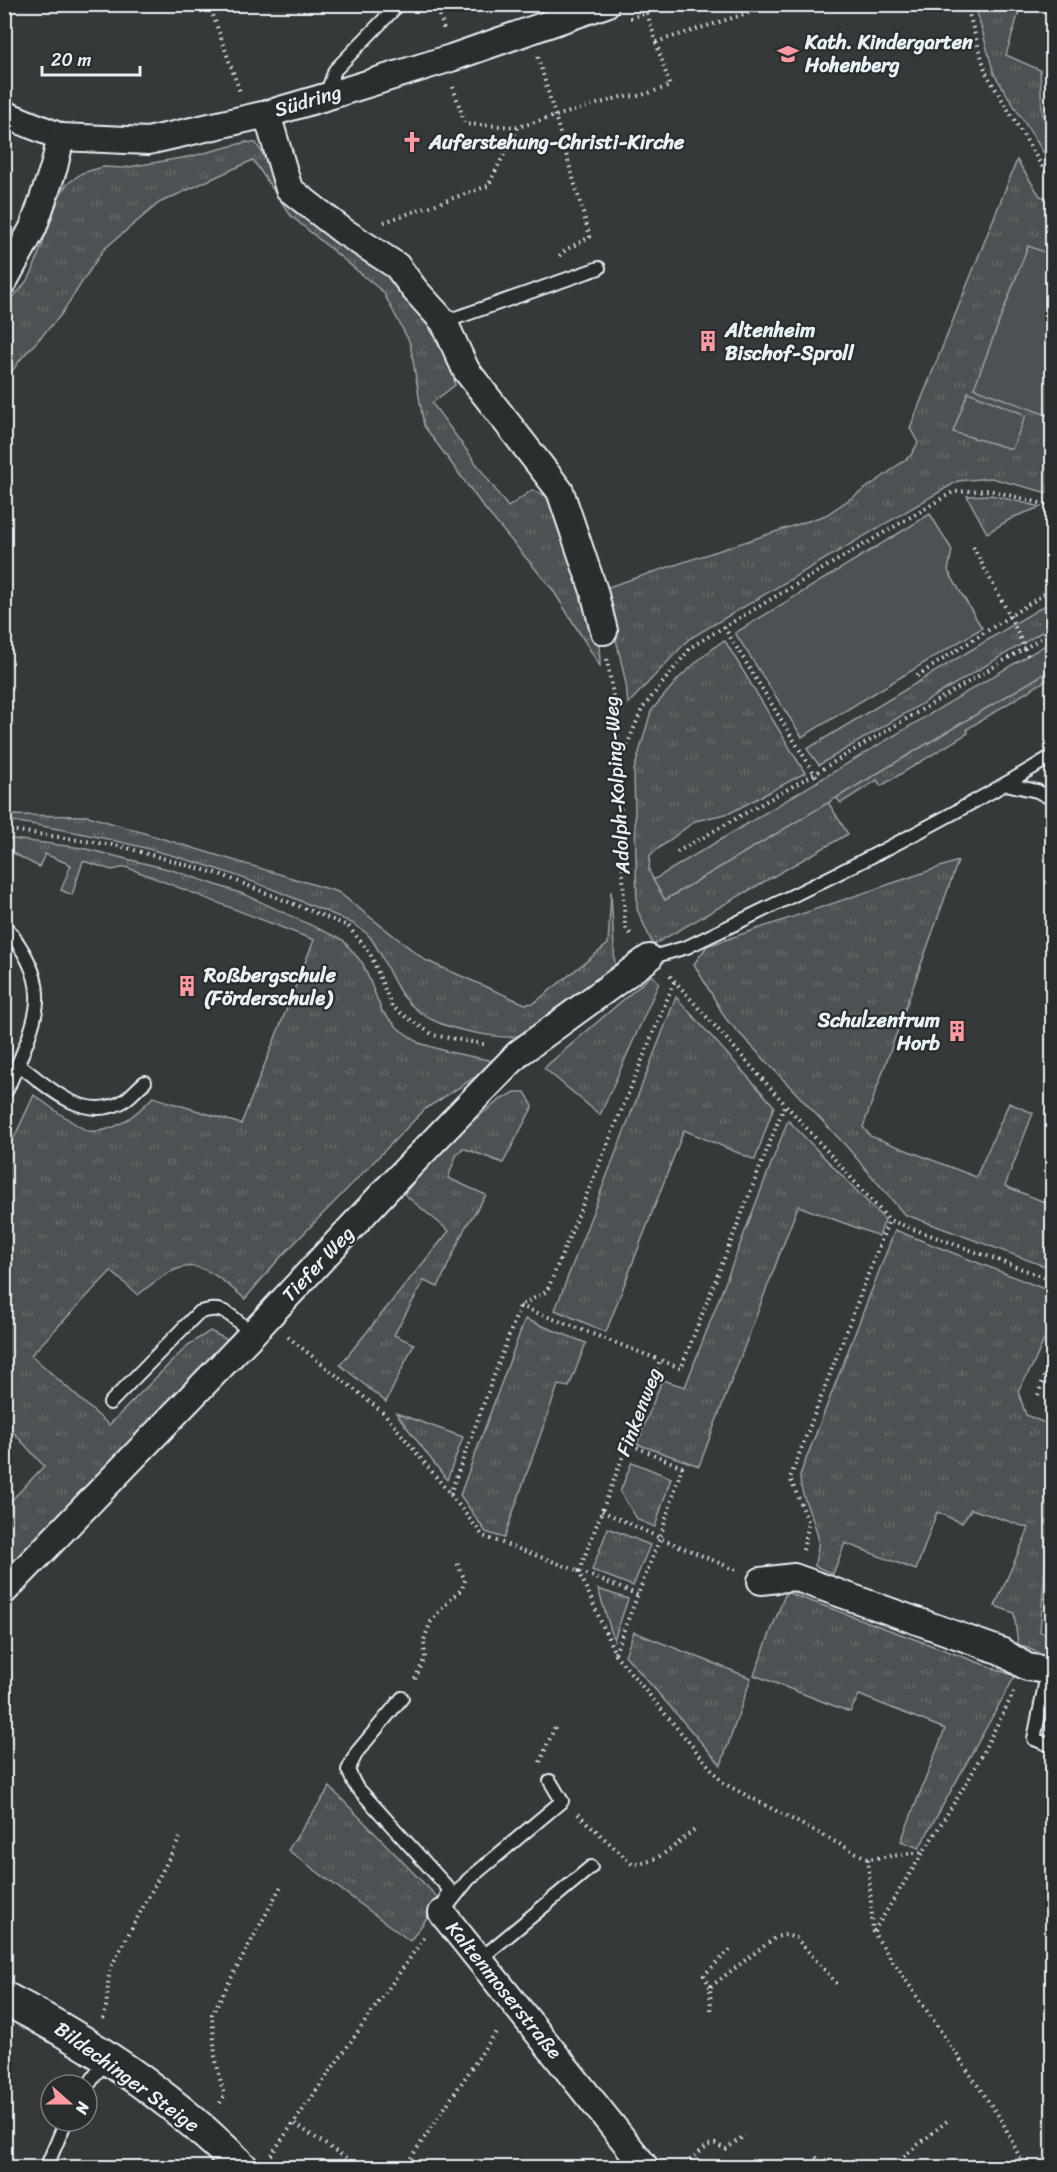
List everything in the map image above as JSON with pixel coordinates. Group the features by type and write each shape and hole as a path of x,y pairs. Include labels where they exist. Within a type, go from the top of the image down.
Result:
{"street":[{"name":"Südring","path":"4,114 61,138 148,141 258,116 325,97 445,60 606,4"},
{"path":"258,116 289,189 343,231 398,266 415,290 444,322 466,370 560,491 594,591 604,631"},
{"path":"4,281 33,228 54,167 61,138"},
{"name":"Tiefer Weg","path":"4,1591 519,1053 649,958"},
{"path":"761,1581 794,1577 1001,1651 1043,1669"},
{"name":"Kaltenmoserstraße","path":"442,1913 646,2168"},
{"name":"Bildechinger Steige","path":"4,1998 49,2021 100,2054 175,2108 239,2162"}],"lane":[{"path":"325,97 335,70 399,4"},
{"path":"444,322 599,268"},
{"path":"649,958 687,947 902,841 1053,756"},
{"path":"1006,784 1037,791 1053,799"},
{"path":"4,924 20,945 34,977 38,1001 18,1064 7,1090 4,1089"},
{"path":"18,1064 81,1107 99,1108 121,1102 145,1082"},
{"path":"110,1403 198,1313 211,1309 224,1311 259,1327"},
{"path":"1043,1669 1034,1739 1053,1746"},
{"name":"Kaltenmoserstraße","path":"402,1698 357,1752 348,1770 355,1785 449,1889 442,1913"},
{"path":"442,1913 468,1880 562,1801 550,1781"},
{"path":"479,1960 591,1867"},
{"path":"93,2073 100,2054"},
{"path":"46,2168 61,2133"}],"path":[{"path":"209,4 258,116"},
{"path":"656,42 777,4"},
{"path":"966,4 986,73 1046,173 1053,177"},
{"path":"445,60 465,124 518,127 621,97 639,96 670,86 647,13 629,19"},
{"path":"529,31 556,115 590,237 567,249 557,258 556,267 561,281"},
{"path":"1053,72 1053,121"},
{"path":"359,240 384,222 488,186 518,127"},
{"path":"619,764 642,709 691,647 724,627 953,492 989,490 1053,507"},
{"path":"973,547 1010,616 1028,656"},
{"path":"917,676 1053,589"},
{"path":"724,627 819,781"},
{"name":"Adolph-Kolping-Weg","path":"604,631 617,719 625,927 649,958"},
{"path":"677,852 814,774 1053,632"},
{"path":"4,829 120,846 222,874 348,926 370,953 392,1007 433,1035 519,1053"},
{"path":"649,958 675,980 889,1220 1053,1280"},
{"path":"450,1494 520,1306 547,1291 675,980"},
{"name":"Finkenweg","path":"579,1571 660,1359 681,1368 785,1104"},
{"path":"794,1577 807,1540 808,1523 790,1478 889,1220"},
{"path":"520,1306 660,1359"},
{"path":"259,1327 384,1413 483,1536 638,1595"},
{"path":"1038,1395 1053,1354"},
{"path":"615,1654 660,1539 682,1467 627,1443"},
{"path":"602,1511 660,1539 761,1581"},
{"path":"402,1698 425,1658 424,1640 430,1623 462,1589 465,1580 456,1561"},
{"path":"579,1571 615,1654 723,1782 868,1859 922,1852"},
{"path":"873,1932 969,1779 1043,1669"},
{"path":"550,1781 539,1761 556,1724"},
{"path":"562,1801 632,1864 643,1864 660,1857 694,1830"},
{"path":"100,2054 107,2007 106,1983 111,1967 180,1838"},
{"path":"868,1859 873,1932 1002,2121 1025,2168"},
{"path":"204,2133 224,2096 215,2056 212,2014 281,1886"},
{"path":"239,2162 295,2124 442,1913"},
{"path":"710,1988 776,1937 786,1935 796,1938 839,1986"},
{"path":"711,2010 710,1988 704,1975 733,1947"},
{"path":"404,2168 515,2004"},
{"path":"890,2168 947,2121"},
{"path":"295,2124 361,2168"},
{"path":"681,2168 708,2145 715,2144 726,2149 746,2134"},
{"path":"816,2157 826,2168"}],"green space":[{"path":"975,5 1021,5 1006,55 1040,70 1042,111 1052,147 1052,166 994,74"},
{"path":"246,142 256,143 296,209 392,276 425,321 453,371 455,385 432,403 508,507 532,490 546,496 554,504 599,635 600,666 553,590 485,509 424,426 410,343 383,292 291,216 253,160 159,203 103,250 60,316 20,360 5,381 5,304 20,290 32,273 59,197 66,185 82,173 103,167 123,168 193,156"},
{"path":"1017,160 1040,196 1052,199 1052,494 991,478 958,481 689,639 628,704 626,684 605,588 826,515 911,455 918,443 910,428"},
{"path":"1028,246 1052,255 1052,417 974,388"},
{"path":"968,392 1026,415 1012,449 953,432"},
{"path":"991,495 1041,507 1014,517 987,533 967,496"},
{"path":"930,514 952,550 948,571 982,628 802,737 735,633"},
{"path":"1052,601 1052,626 819,765 807,749"},
{"path":"725,641 805,773 730,813 695,821 650,855 649,871 665,900 828,802 848,834 653,945 637,909 634,770 651,711 679,678"},
{"path":"1052,641 1052,669 665,900 653,880"},
{"path":"1052,669 1052,685 1048,679 967,729 968,733 881,786 877,780 841,803 836,798"},
{"path":"5,815 88,816 338,892 425,960 525,1004 534,1003 608,944 611,891 615,968 520,1035 504,1037 463,1031 430,1019 411,1005 398,989 371,938 343,919 265,886 193,861 118,841 5,820"},
{"path":"5,838 82,848 172,870 246,895 343,940 363,964 382,1011 399,1029 419,1043 449,1052 499,1062 425,1109 278,1260 245,1299 204,1269 181,1268 169,1273 138,1295 111,1271 31,1355 109,1425 188,1345 210,1331 230,1341 5,1569 5,1507 44,1466 5,1423 5,1145 13,1140 34,1095 70,1121 89,1131 107,1129 124,1122 153,1097 241,1124 314,940 126,867 112,870 83,861 72,895 61,890 71,865 45,854 39,867 13,853 5,853"},
{"path":"958,861 863,1127 870,1136 976,1177 1009,1103 1033,1113 1005,1186 1052,1205 1052,1269 904,1214 847,1147 726,1019 694,964 707,946"},
{"path":"652,975 659,983 600,1115 544,1068"},
{"path":"676,997 774,1106 755,1160 684,1130 606,1332 555,1310"},
{"path":"515,1092 525,1092 533,1106 503,1163 463,1148 456,1156 448,1178 486,1195 465,1228 438,1287 424,1281 394,1335 414,1344 386,1402 340,1365 449,1231 404,1194 454,1135 500,1100"},
{"path":"788,1120 885,1220 879,1236 798,1206 699,1466 637,1444 662,1380 685,1387"},
{"path":"895,1230 1052,1292 1052,1321 1034,1363 1018,1391 1026,1415 1052,1426 1052,1554 1046,1554 1040,1632 1052,1635 1052,1659 1018,1644 1014,1613 995,1606 1029,1528 971,1509 962,1523 937,1512 916,1570 845,1543 833,1574 815,1566 818,1538 802,1491 800,1475"},
{"path":"525,1319 586,1343 569,1387 558,1385 504,1538 486,1532 460,1495"},
{"path":"396,1413 463,1437 447,1480"},
{"path":"632,1462 671,1478 655,1527 638,1520 620,1492"},
{"path":"608,1528 650,1545 633,1586 592,1570"},
{"path":"598,1589 628,1599 614,1640"},
{"path":"786,1592 1015,1676 919,1848 901,1841 945,1729 859,1695 850,1712 754,1675"},
{"path":"634,1632 751,1678 721,1765 625,1655"},
{"path":"330,1787 440,1900 410,1941 288,1850"}],"place":[{"name":"Kath. Kindergarten Hohenberg","path":"788,54"},
{"name":"Auferstehung-Christi-Kirche","path":"412,142"},
{"name":"Altenheim Bischof-Sproll","path":"708,341"},
{"name":"Roßbergschule (Förderschule)","path":"187,986"},
{"name":"Schulzentrum Horb","path":"957,1031"}]}
